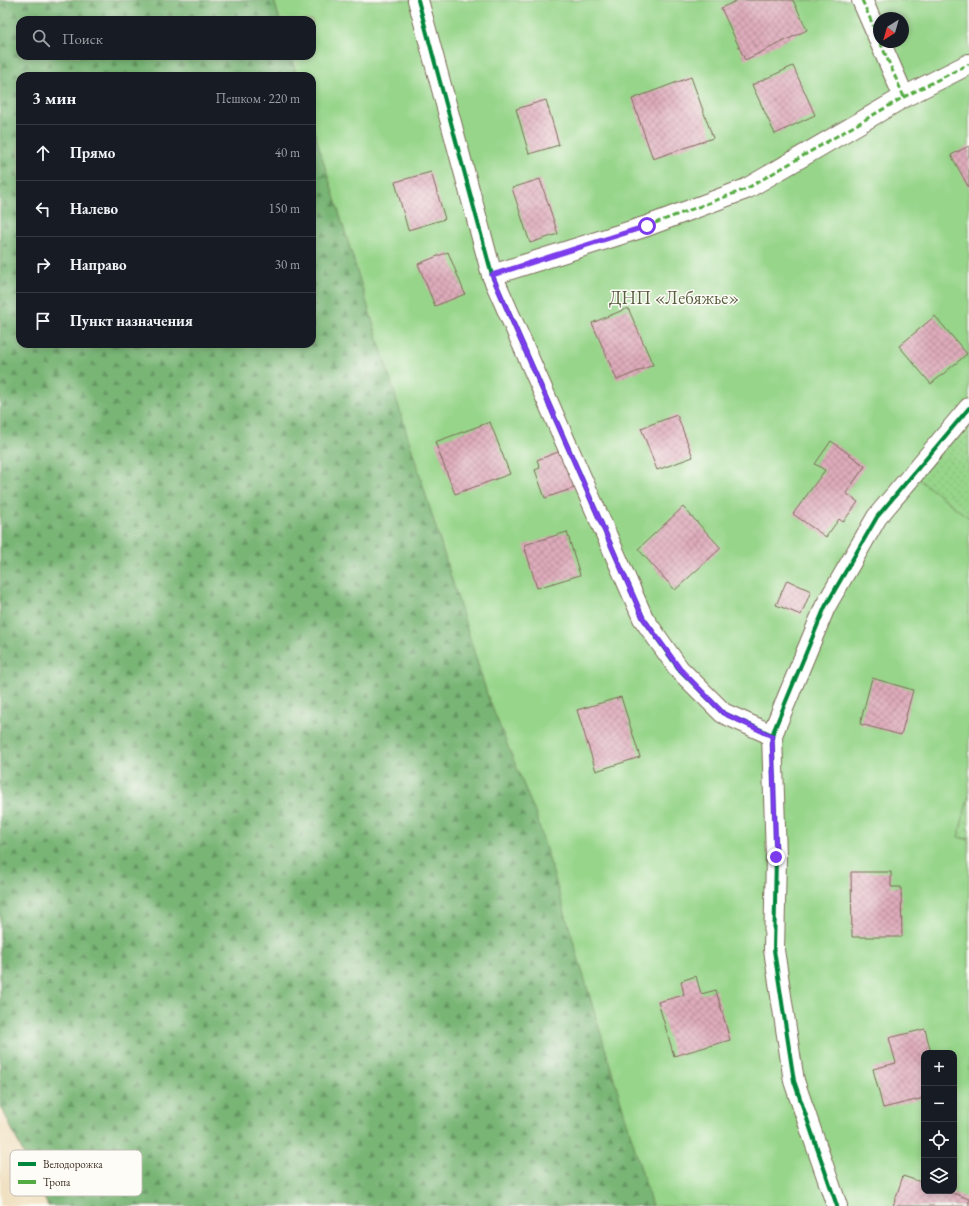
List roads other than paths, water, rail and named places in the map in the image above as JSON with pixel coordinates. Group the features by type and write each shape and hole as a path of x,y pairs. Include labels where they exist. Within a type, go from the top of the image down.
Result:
{"street":[{"path":"418,0 492,275 643,618 680,669 723,713 772,736"},
{"path":"862,0 873,25"},
{"path":"883,48 904,97"},
{"path":"492,275 647,226 746,189 904,97 969,64"},
{"path":"837,1206 794,1081 774,950 776,857 772,736 825,607 877,517 969,408"}],"park label":[{"name":"ДНП «Лебяжье»","path":"674,297"}]}
